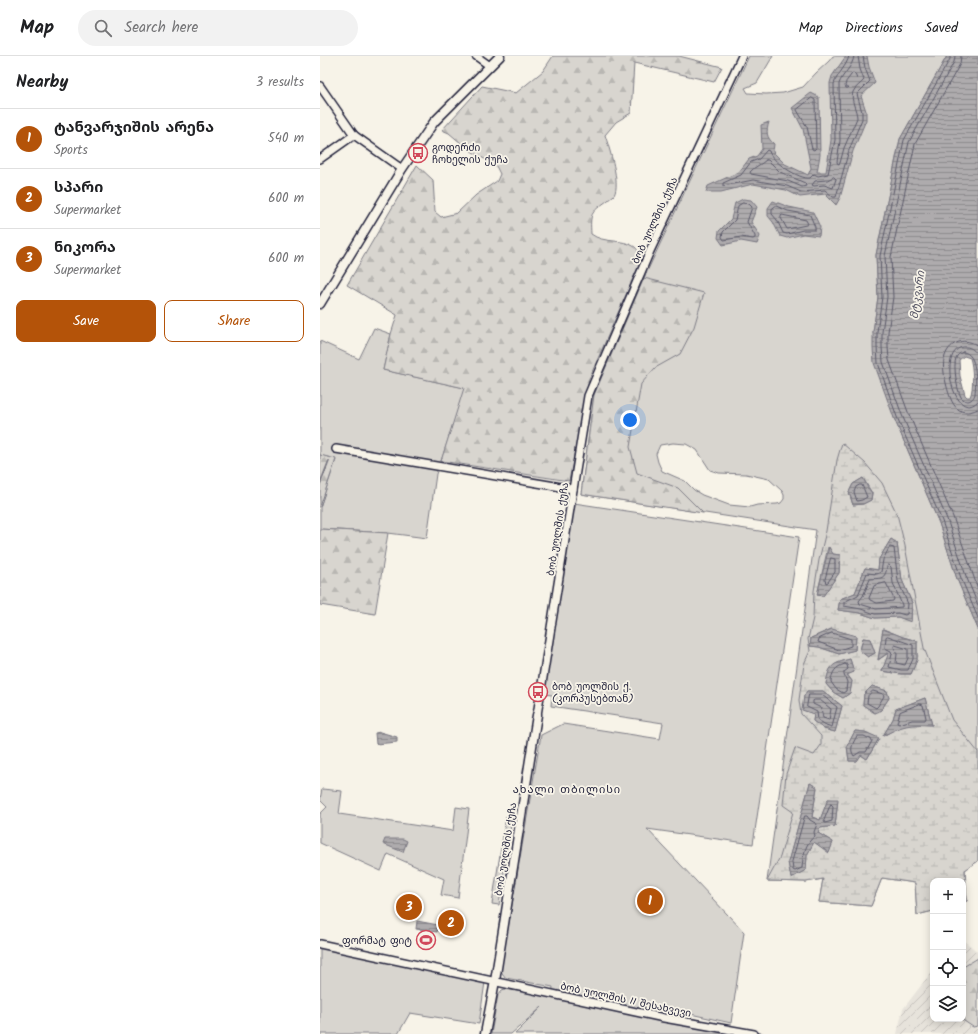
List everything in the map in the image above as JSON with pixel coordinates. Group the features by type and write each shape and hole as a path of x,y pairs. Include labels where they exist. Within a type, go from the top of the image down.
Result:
{"street":[{"path":"476,56 490,66"},
{"path":"320,304 402,169 434,122 500,56"},
{"name":"ბობ უოლშის ქუჩა","path":"485,1034 495,981 588,396 650,251 742,56"},
{"path":"320,86 354,135 402,169"},
{"path":"320,159 354,135"},
{"path":"336,449 573,489"},
{"name":"ბობ უოლშის II შესახვევი","path":"320,944 658,1016 754,1034"}],"shaded area":[{"path":"966,942 978,952 978,958 966,965"},
{"path":"930,974 930,1022 966,1022 973,1027 978,1026 978,1034 897,1034 903,1009"}],"green space":[{"path":"553,56 679,56 722,67 714,82 634,63 631,113 616,122 605,135 614,165 616,190 614,195 597,208 592,214 591,234 602,239 630,244 636,248 642,258 589,379 569,481 441,461 464,388 383,370 397,315 347,285 417,165 433,180 435,212 441,217 457,213 476,195 497,181 500,174 496,166 468,149 449,133 442,130 482,86 516,93 543,71"},
{"path":"749,56 773,56 757,83 745,88 748,93 766,94 783,93 803,87 833,56 947,56 900,139 876,255 878,297 873,332 894,418 939,523 957,579 978,629 978,861 965,870 966,878 930,878 930,912 917,915 915,883 882,878 871,906 819,902 823,879 806,882 767,881 816,530 581,494 594,395 644,278","holes":["673,443 686,444 697,450 710,470 719,473 746,474 769,479 782,491 784,499 781,503 777,504 757,505 750,507 729,505 702,495 694,490 685,481 662,471 656,454 660,445"]},
{"path":"644,278 704,293 694,327 680,354 655,368 641,384 630,447 637,473 678,488 703,513 581,494 594,395"},
{"path":"374,328 391,334 383,370 465,388 436,474 427,538 388,533 320,529 320,507 336,460 320,455 320,341 359,359"},
{"path":"842,443 865,463 882,483 897,514 905,546 924,648 952,720 978,752 978,861 965,870 966,878 930,878 930,912 917,915 915,883 882,878 871,906 819,902 823,879 806,882 767,881 780,857 793,812 783,805 786,774 795,748 814,755 821,745 821,736 801,714 799,700 804,664 810,651 808,639 813,618 814,591 826,531 837,460","holes":["863,478 872,493 871,500 863,504 853,505 849,492 853,484","891,539 897,543 902,580 912,603 911,621 898,617 875,618 860,613 838,610 840,599 855,593 865,568 878,570 879,559","828,547 833,554 840,555 839,573 823,596 817,595","831,629 856,636 855,650 839,654 819,647 810,646 811,638","883,629 917,641 917,660 911,674 882,671 890,652 878,660","863,638 870,639 875,653 868,657 860,650","850,659 854,672 847,674 852,681 850,693 843,698 833,692 826,684 830,669 835,664","872,686 887,691 889,698 881,710 875,713 863,705 864,694","807,691 823,691 842,706 835,732 824,729 813,721 814,714 803,710 804,696","925,698 932,725 912,724 897,728 883,736 893,719 896,709","855,731 865,732 879,739 867,759 861,755 857,761 849,761 847,746","810,783 817,788 812,817 820,820 828,799 838,800 835,826 820,828 818,833 833,842 829,852 814,842 807,855 806,870 791,878 788,862"]},
{"path":"320,455 336,459 320,507"},
{"path":"574,503 799,537 753,844 647,829 744,932 731,1023 686,1013 684,1011 685,1017 766,1034 515,1034 542,1007 511,1034 491,1034 498,995 502,990 505,989 552,997 553,987 506,978 501,969 541,735 563,724 660,739 663,723 551,706 552,695 544,694"},
{"path":"320,529 388,533 375,614 320,605"},
{"path":"322,789 342,791 339,814 453,831 456,807 469,809 458,898 441,895 444,879 388,854 381,871 320,843 320,814 327,807 320,800"},
{"path":"506,817 512,818 499,905 492,904"},
{"path":"320,946 485,982 479,1024 410,1013 398,1034 320,1034"},
{"path":"978,958 978,1026 973,1027 966,1022 966,965"}],"water":[{"path":"846,56 867,56 869,67 875,83 861,96 866,111 866,120 853,151 840,198 836,205 825,194 800,197 786,190 753,184 721,192 706,192 708,186 739,172 749,159 757,156 762,149 761,125 769,122 767,134 769,139 774,144 773,152 785,164 808,175 811,168 803,129 792,108 811,93 819,97 820,155 817,172 826,172 831,140 830,83 832,76"},
{"name":"მტკვარი","path":"947,56 978,56 978,629 957,579 939,523 894,418 874,363 873,332 878,297 876,255 900,139","holes":["964,356 970,358 973,383 970,397 967,397 965,395 960,376 959,360"]},
{"path":"743,199 751,200 757,207 751,222 760,236 757,244 741,241 723,245 718,238 719,231 731,219 735,203"},
{"path":"773,201 789,207 813,212 820,227 819,236 803,234 787,238 780,236 773,222 768,216 768,208"},
{"path":"863,478 872,493 871,500 863,504 853,505 849,492 853,484"},
{"path":"891,539 897,543 902,580 912,603 911,622 898,617 875,618 860,613 838,610 840,599 855,593 865,568 878,570 879,559"},
{"path":"829,547 833,554 840,555 839,573 823,596 817,595"},
{"path":"832,629 856,636 855,650 839,654 819,647 810,646 811,638"},
{"path":"883,629 917,641 917,660 911,674 882,671 889,652 878,660"},
{"path":"863,638 870,639 875,653 868,657 860,651"},
{"path":"850,659 854,672 847,675 852,681 850,693 843,698 833,692 826,684 828,673 832,666"},
{"path":"872,686 887,691 889,698 881,710 875,713 863,705 864,694"},
{"path":"807,691 823,691 842,706 835,732 824,729 813,721 814,714 802,710 804,696"},
{"path":"925,698 932,725 906,726 883,736 893,719 896,709"},
{"path":"855,731 865,732 879,738 867,759 861,755 857,761 849,761 847,746"},
{"path":"380,732 397,737 397,742 376,744 375,733"},
{"path":"810,783 817,787 812,817 820,820 828,799 838,799 835,826 820,828 818,833 833,842 829,853 814,842 807,855 806,870 791,878 788,862"},
{"path":"385,839 403,839 407,841 403,852 383,844"},
{"path":"417,921 438,925 437,932 416,929"}],"waterway":[{"path":"320,484 329,461"}],"place":[{"name":"გოდერძი ჩოხელის ქუჩა","path":"418,153"},
{"name":"ბობ უოლშის ქ. (კორპუსებთან)","path":"538,692"},
{"name":"ტანვარჯიშის არენა","path":"650,901"},
{"name":"ნიკორა","path":"409,907"},
{"name":"სპარი","path":"451,923"},
{"name":"ფორმატ ფიტ","path":"426,940"}],"district":[{"name":"ახალი თბილისი","path":"567,789"}]}
